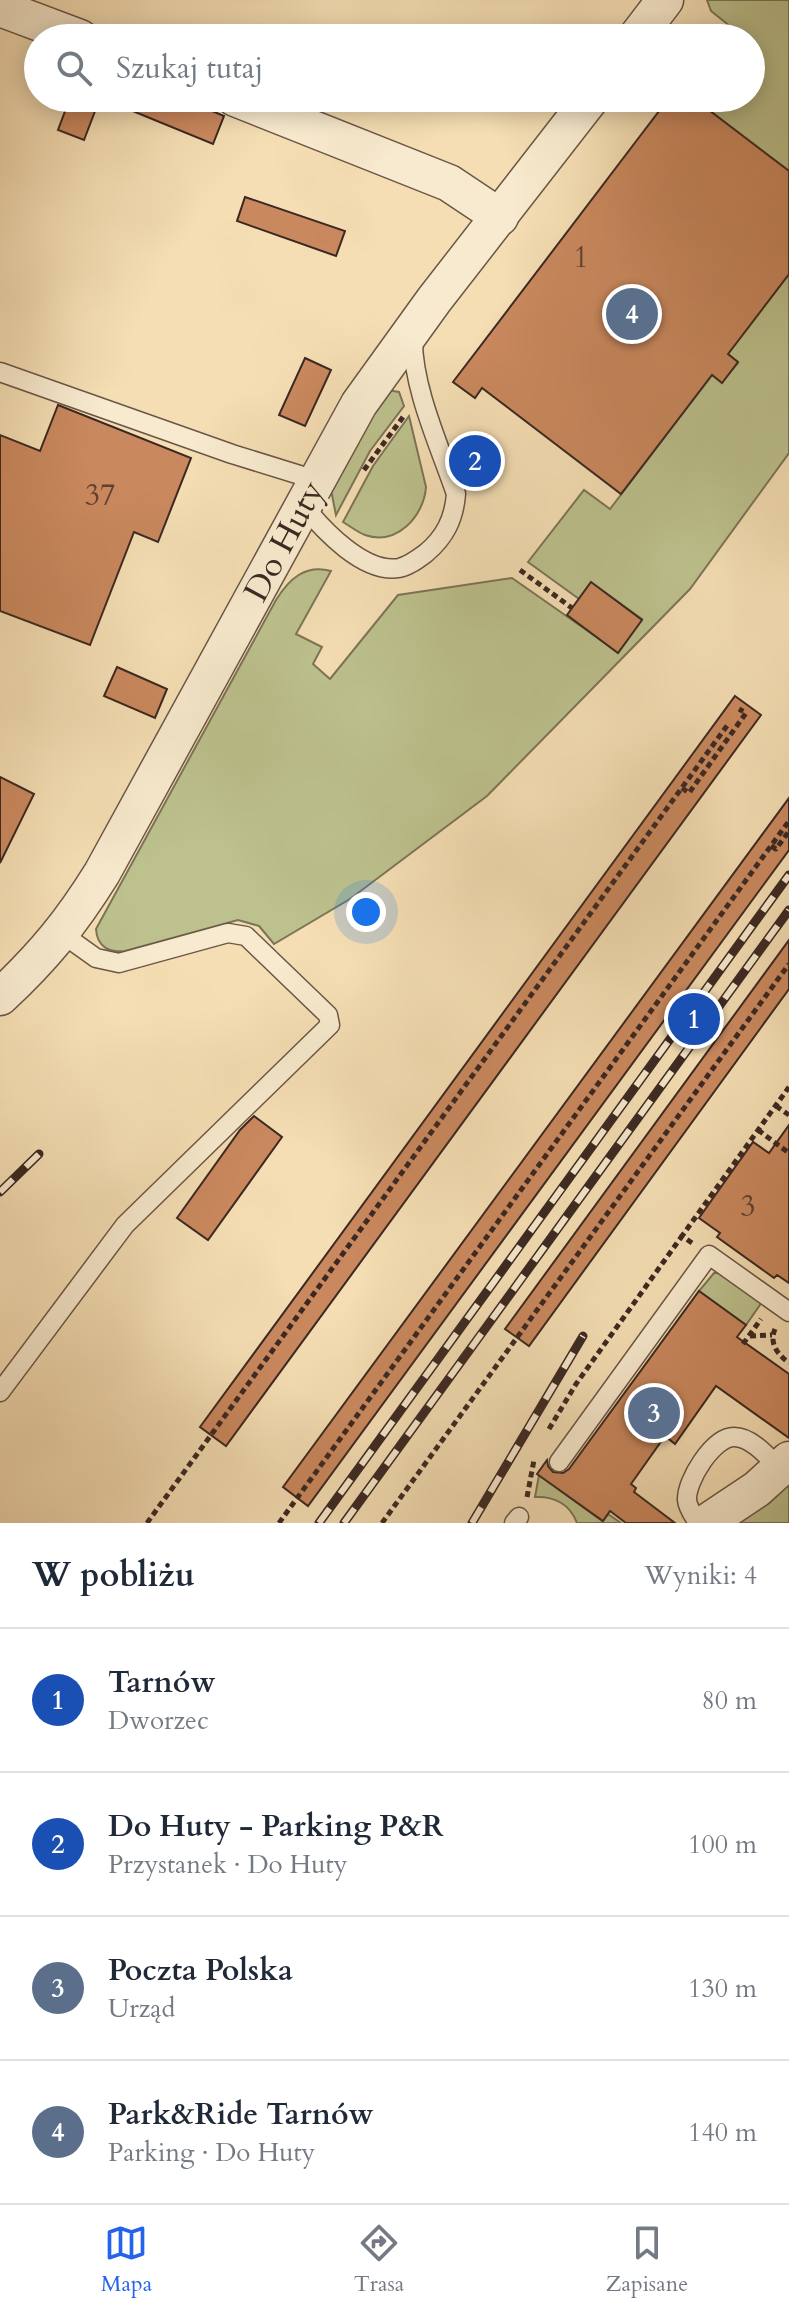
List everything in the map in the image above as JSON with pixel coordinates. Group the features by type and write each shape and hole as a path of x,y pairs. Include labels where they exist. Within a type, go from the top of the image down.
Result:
{"street":[{"path":"647,24 665,0"},
{"path":"0,8 43,24"},
{"path":"270,112 449,183 500,217"},
{"name":"Do Huty","path":"0,997 41,960 77,914 102,873 359,404 580,112"},
{"path":"706,1523 785,1465"}],"lane":[{"path":"0,372 232,454 310,493 344,547 377,566 399,568 414,562 432,548 450,522 456,494 421,395 413,354 413,330"},
{"path":"0,1392 125,1225 330,1025 328,1015 246,936 228,933 119,963 96,958 61,933"},
{"path":"559,1462 709,1255 789,1312"},
{"path":"698,1523 689,1508 687,1499 690,1487 706,1456 721,1442 733,1436 746,1440 785,1465"}],"path":[{"path":"360,475 421,395"},
{"path":"520,570 572,608"},
{"path":"682,788 689,793 746,713 739,709"},
{"path":"147,1523 729,723"},
{"path":"279,1523 789,821"},
{"path":"771,846 776,849 789,831"},
{"path":"382,1523 789,964"},
{"path":"546,1436 576,1384 789,1087"},
{"path":"776,1106 789,1115"},
{"path":"758,1130 789,1153"},
{"path":"682,1236 709,1255"},
{"path":"749,1336 772,1335"},
{"path":"516,1520 525,1501 536,1456"}],"green space":[{"path":"707,0 789,0 789,171 711,112 765,112 765,24 727,24 711,11"},
{"path":"789,274 789,453 690,589 487,796 350,899 274,944 259,926 238,920 125,951 113,951 101,944 96,929 276,600 299,575 313,570 331,571 296,634 322,647 313,664 330,679 398,595 512,578 618,652 642,619 592,583 579,599 528,562 584,490 610,509 712,375 722,382 738,363 728,354"},
{"path":"387,390 399,392 404,406 370,451 336,515 331,490"},
{"path":"409,416 426,487 424,498 414,518 398,532 377,537 365,535 343,522 373,466"},
{"path":"714,1273 721,1273 762,1302 746,1325 699,1291"},
{"path":"539,1475 602,1521 608,1514 621,1523 577,1523 560,1502 535,1497"},
{"path":"789,1485 789,1523 729,1523"}],"building":[{"path":"65,112 95,112 84,140 58,130"},
{"path":"135,112 215,112 224,116 213,144"},
{"path":"658,112 711,112 789,171 789,274 728,354 738,362 722,383 712,375 621,494 482,388 475,398 453,382"},
{"path":"245,197 345,231 336,256 237,221"},
{"path":"305,358 331,370 305,426 279,415"},
{"path":"58,405 191,458 158,542 134,532 90,645 0,611 0,435 40,451"},
{"path":"591,582 642,620 618,653 567,615"},
{"path":"117,667 167,689 155,718 104,696"},
{"path":"735,696 761,715 226,1446 200,1427"},
{"path":"0,777 34,794 0,863"},
{"path":"789,798 789,850 308,1506 283,1487"},
{"path":"789,940 789,989 529,1346 505,1329"},
{"path":"254,1116 282,1137 208,1240 177,1218 240,1130"},
{"path":"789,1125 789,1283 777,1275 774,1278 717,1237 720,1233 699,1218 753,1142 769,1153"},
{"path":"699,1291 746,1325 737,1337 789,1374 789,1438 716,1386 675,1444 665,1436 631,1484 636,1488 634,1492 675,1523 626,1523 610,1511 603,1521 537,1474 547,1460 553,1472 563,1473 569,1469"}],"railway":[{"path":"319,1523 789,875"},
{"path":"344,1523 789,910"},
{"path":"0,1192 39,1154"},
{"path":"472,1523 583,1336"}],"place":[{"name":"Park&Ride Tarnów","path":"632,314"},
{"name":"Do Huty - Parking P&R","path":"475,461"},
{"name":"Tarnów","path":"694,1019"},
{"name":"Poczta Polska","path":"654,1413"}]}
